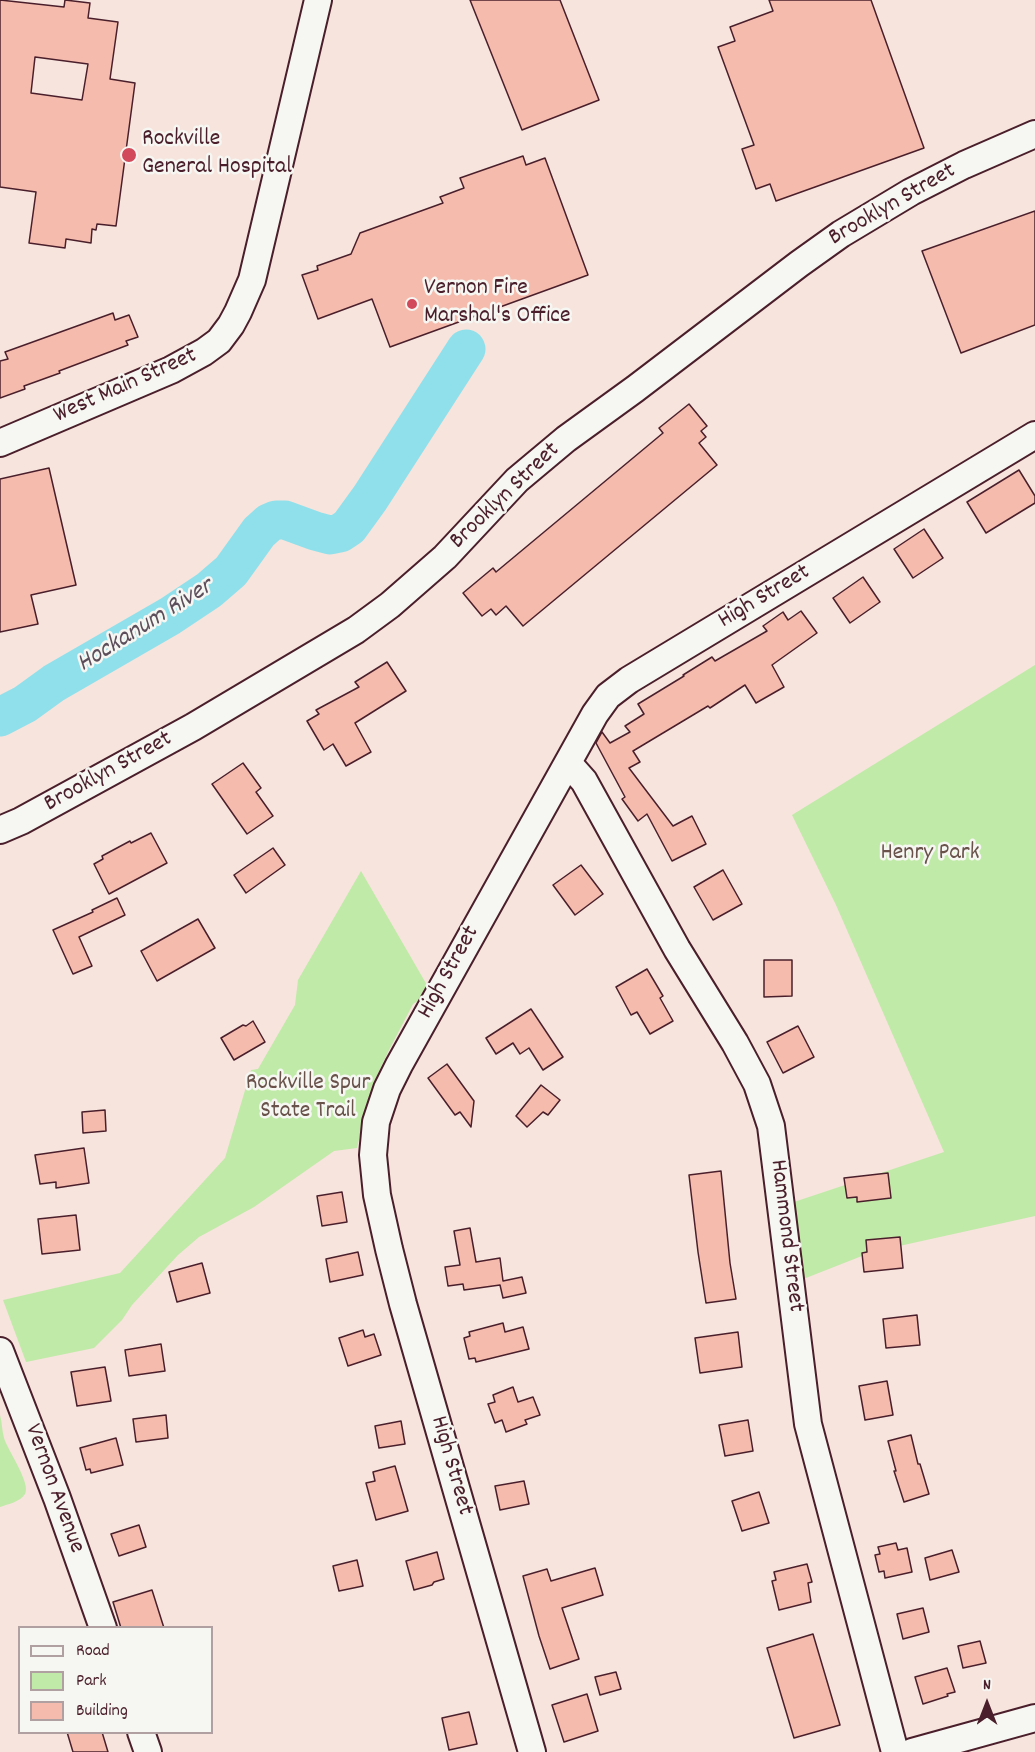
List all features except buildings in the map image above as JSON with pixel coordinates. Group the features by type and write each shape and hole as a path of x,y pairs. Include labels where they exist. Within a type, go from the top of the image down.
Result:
{"street":[{"name":"West Main Street","path":"0,443 171,370 204,352 226,333 252,280 318,0"},
{"name":"Brooklyn Street","path":"0,830 21,821 193,727 356,630 390,605 438,564 517,480 566,439 636,389 799,264 841,234 911,192 964,165 1035,134"},
{"name":"High Street","path":"532,1752 388,1249 377,1195 373,1155 376,1122 387,1089 601,704 629,680 1035,435"},
{"name":"Hammond Street","path":"568,763 584,782 677,949 735,1043 757,1084 771,1126 808,1424 896,1752"},
{"name":"Vernon Avenue","path":"0,1351 57,1498 102,1626"},
{"path":"912,1752 1035,1718"},
{"path":"142,1734 148,1752"}],"green space":[{"name":"Henry Park","path":"1035,665 1035,1216 872,1252 783,1287 776,1208 944,1152 836,905 792,815"},
{"name":"Rockville Spur State Trail","path":"361,871 431,992 413,1004 388,1052 366,1108 357,1148 334,1151 254,1207 199,1237 178,1255 132,1305 122,1320 94,1348 26,1362 3,1300 120,1273 225,1158 251,1070 258,1069 295,1005 298,980"},
{"path":"0,1415 4,1438 22,1475 26,1489 20,1499 0,1507"}],"waterway":[{"name":"Hockanum River","path":"0,717 170,616 209,590 231,571 259,532 269,523 285,520 330,535 340,533 349,527 466,349"}],"place":[{"name":"Rockville General Hospital","path":"129,155"},
{"name":"Vernon Fire Marshal's Office","path":"412,304"}]}
